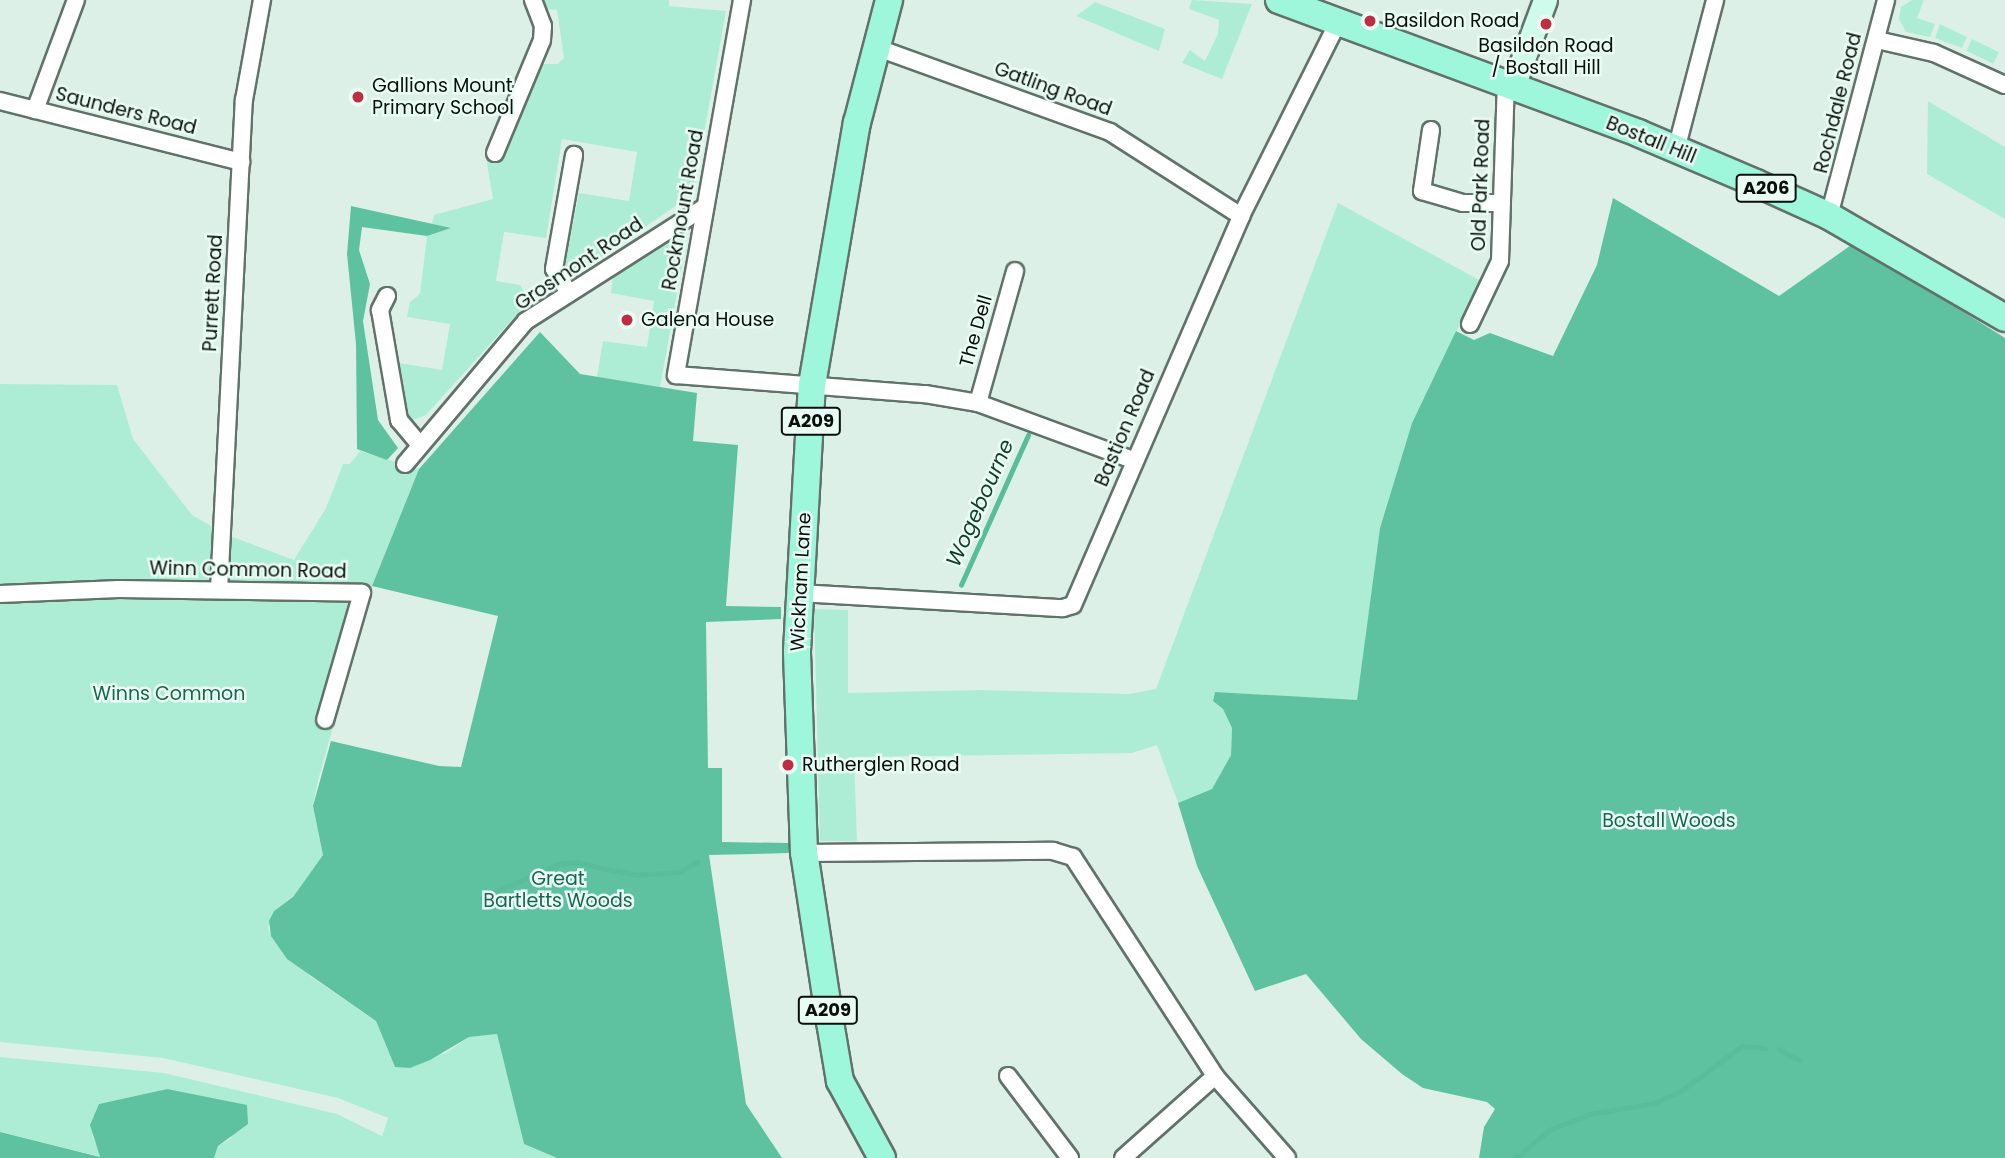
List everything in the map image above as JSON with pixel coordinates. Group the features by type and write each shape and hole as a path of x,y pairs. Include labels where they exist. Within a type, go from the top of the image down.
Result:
{"main road":[{"name":"Wickham Lane","path":"882,1158 840,1081 804,853 798,725 799,593 812,385 857,123 889,0"},
{"name":"Bostall Hill","path":"1279,0 1339,20 1676,150 1829,216 2005,318"},
{"path":"1510,85 1545,0"}],"street":[{"path":"35,110 76,0"},
{"name":"Purrett Road","path":"219,590 244,100 262,0"},
{"path":"495,153 542,40 543,26 533,0"},
{"name":"Rockmount Road","path":"742,0 676,374 812,385"},
{"path":"1676,150 1715,0"},
{"name":"Rochdale Road","path":"1829,216 1886,0"},
{"name":"Bastion Road","path":"799,593 1073,605 1133,460 1241,216 1339,20"},
{"path":"1877,40 1934,52 2005,85"},
{"name":"Gatling Road","path":"875,47 1110,132 1241,216"},
{"name":"Old Park Road","path":"1470,324 1500,261 1510,85"},
{"name":"Saunders Road","path":"0,100 242,162"},
{"path":"1431,130 1422,191 1462,203 1502,203"},
{"path":"569,293 554,269 574,155"},
{"name":"Grosmont Road","path":"405,464 419,444 526,321 705,207"},
{"name":"The Dell","path":"978,402 1015,271"},
{"path":"387,296 380,310 399,420 419,444"},
{"path":"812,385 978,402 1133,460"},
{"name":"Winn Common Road","path":"0,594 219,590 362,593 325,720"},
{"path":"804,853 1053,851 1073,858 1215,1076 1287,1158"},
{"path":"1008,1076 1070,1158"},
{"path":"1123,1158 1215,1076"}],"green space":[{"path":"542,0 669,0 669,6 726,11 693,194 579,272 571,273 565,266 579,193 629,201 637,152 562,139 546,238 504,232 496,281 520,285 529,301 426,415 413,420 407,414 399,363 442,370 450,324 407,317 410,302 420,294 427,236 450,228 432,224 434,215 493,199 486,157 501,157 540,64 558,64 564,58 557,10 546,9"},
{"path":"1192,0 1252,4 1222,79 1182,63 1190,50 1205,61 1218,34 1219,20 1189,9"},
{"path":"1912,0 1924,0 1917,18 1935,24 1930,37 1906,32 1899,19 1901,7"},
{"path":"1095,2 1165,29 1159,51 1076,16"},
{"path":"1940,24 1967,37 1962,48 1935,38"},
{"path":"1972,39 1999,52 1993,64 1966,51"},
{"path":"1928,101 2005,147 2005,219 1927,174"},
{"name":"Bostall Woods","path":"1613,198 1779,296 1854,243 2005,338 2005,1158 1479,1158 1484,1127 1495,1109 1487,1102 1423,1088 1402,1074 1361,1039 1306,974 1255,991 1197,866 1178,803 1212,789 1231,755 1232,728 1223,709 1213,701 1215,692 1357,700 1380,528 1412,423 1456,331 1474,340 1490,333 1553,356 1597,265"},
{"path":"1338,203 1481,281 1412,423 1380,528 1357,701 1215,692 1213,701 1223,709 1232,728 1231,755 1212,789 1178,803 1157,745 1132,753 854,757 857,841 820,841 814,609 848,610 848,693 981,690 1129,694 1156,689"},
{"path":"351,206 451,228 427,236 362,227 359,250 370,284 363,321 378,420 398,448 387,460 357,449 356,344 347,254"},
{"path":"688,232 660,387 597,377 603,341 647,347 654,301 611,293 613,277"},
{"name":"Great Bartletts Woods","path":"540,332 580,374 697,393 693,441 738,445 726,606 781,607 781,619 706,622 708,768 722,768 722,842 789,843 789,853 709,855 746,1104 782,1158 557,1158 524,1144 497,1034 469,1037 430,1060 410,1068 395,1067 376,1021 287,959 271,936 269,921 274,911 293,897 323,855 313,806 331,741 439,766 461,767 498,616 372,586 419,469"},
{"name":"Winns Common","path":"0,384 117,385 133,439 192,515 225,534 294,560 326,508 343,464 350,464 360,451 419,469 372,586 318,781 313,806 323,855 293,897 274,911 268,927 271,936 310,976 376,1021 395,1067 446,1053 469,1037 497,1034 524,1144 557,1158 214,1158 218,1146 232,1138 167,1089 99,1104 92,1135 101,1157 0,1132 0,1057 164,1073 337,1114 382,1136 388,1118 338,1098 163,1058 0,1042"},
{"path":"167,1089 247,1105 248,1124 218,1146 214,1158 0,1158 0,1132 100,1157 90,1125 99,1104"}],"waterway":[{"name":"Wogebourne","path":"961,585 1028,435"},
{"path":"482,898 559,864 575,862 636,875 679,872 697,862"},
{"path":"1516,1158 1549,1130 1590,1114 1655,1103 1681,1091 1742,1046 1765,1048"},
{"path":"1779,1049 1799,1060"}],"place":[{"name":"Basildon Road","path":"1370,21"},
{"name":"Basildon Road / Bostall Hill","path":"1546,24"},
{"name":"Gallions Mount Primary School","path":"358,97"},
{"name":"Galena House","path":"627,320"},
{"name":"Rutherglen Road","path":"788,765"}]}
